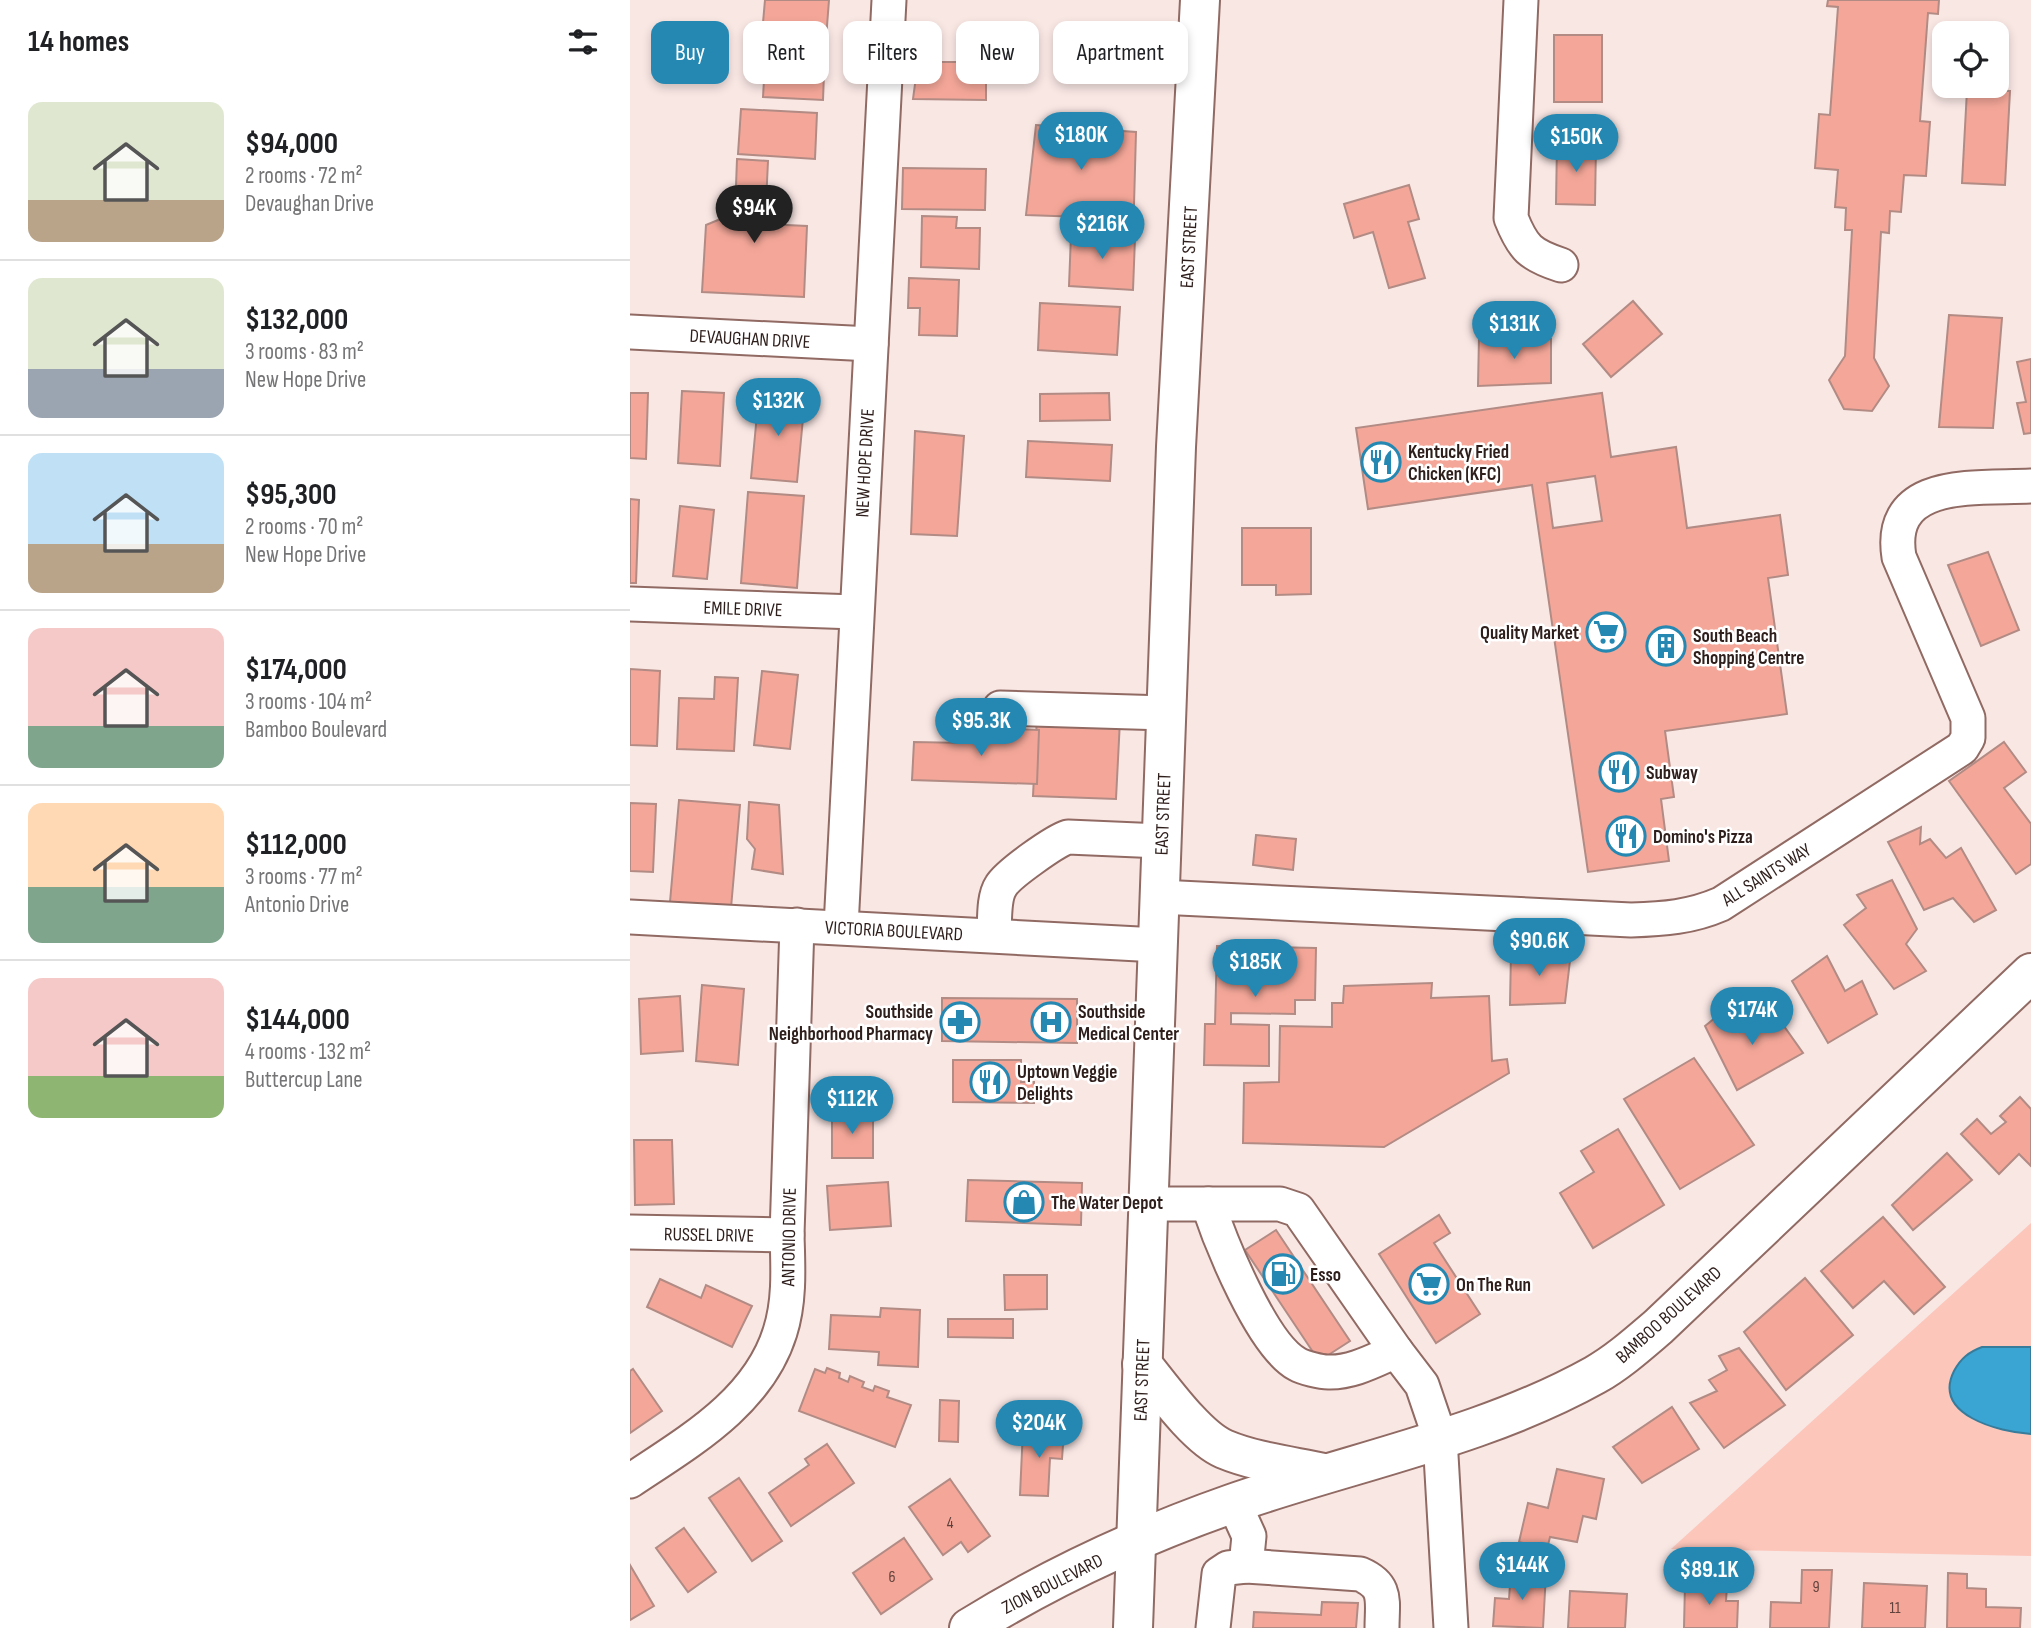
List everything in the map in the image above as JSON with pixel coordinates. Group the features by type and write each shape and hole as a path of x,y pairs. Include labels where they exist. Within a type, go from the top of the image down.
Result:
{"main road":[{"name":"EAST STREET","path":"1133,1628 1176,447 1200,0"},
{"name":"BAMBOO BOULEVARD","path":"1137,1540 1234,1503 1511,1413 1575,1385 1614,1363 1658,1327 2031,973"},
{"path":"1142,1364 1189,1422 1222,1448 1271,1462 1326,1473"},
{"name":"ZION BOULEVARD","path":"969,1628 1062,1575 1137,1540"}],"street":[{"name":"NEW HOPE DRIVE","path":"841,927 888,0"},
{"path":"1521,0 1511,218 1518,237 1536,257 1561,265"},
{"name":"DEVAUGHAN DRIVE","path":"630,331 871,344"},
{"name":"ALL SAINTS WAY","path":"1159,897 1631,920 1678,918 1721,904 1962,748 1969,738 1968,718 1899,557 1896,540 1898,527 1907,510 1922,498 1968,488 2031,486"},
{"name":"EMILE DRIVE","path":"630,604 856,612"},
{"path":"1000,708 1166,713"},
{"path":"994,935 997,897 1001,885 1056,841 1068,837 1161,841"},
{"name":"VICTORIA BOULEVARD","path":"630,917 1157,945"},
{"name":"ANTONIO DRIVE","path":"630,1481 699,1435 739,1400 765,1367 780,1332 786,1298 797,925"},
{"path":"1148,1204 1280,1204 1298,1210 1422,1385 1440,1438 1451,1628"},
{"path":"1208,1204 1223,1248 1271,1340 1297,1364 1328,1372 1362,1366 1396,1351"},
{"name":"RUSSEL DRIVE","path":"630,1232 787,1236"},
{"path":"1234,1503 1249,1535 1247,1566"},
{"path":"1213,1628 1219,1574 1228,1568 1247,1566 1360,1574 1374,1580 1382,1591 1382,1628"}],"shaded area":[{"path":"2031,1223 2031,1556 1671,1549"}],"water":[{"path":"1982,1347 2031,1347 2031,1434 1987,1425 1960,1410 1952,1399 1950,1386 1954,1371 1966,1356"}],"building":[{"path":"765,0 829,0 827,21 763,21"},
{"path":"1828,0 1939,0 1938,14 1928,13 1920,121 1930,122 1926,176 1904,175 1901,212 1890,211 1889,233 1881,232 1874,358 1889,386 1872,411 1844,409 1829,380 1845,356 1852,230 1845,230 1846,208 1835,207 1838,170 1815,168 1819,114 1830,115 1838,7 1827,6"},
{"path":"1554,35 1602,35 1602,102 1554,102"},
{"path":"942,62 956,62 956,84 986,84 986,100 913,99 915,84 942,84"},
{"path":"764,84 824,84 823,100 763,97"},
{"path":"2010,91 2005,185 1962,183 1967,98 2009,98"},
{"path":"741,109 817,113 815,159 738,154"},
{"path":"1036,125 1136,132 1134,205 1112,204 1111,218 1026,215"},
{"path":"1557,143 1596,144 1595,205 1556,204"},
{"path":"737,159 768,161 765,224 807,226 804,297 702,292 706,225 735,213"},
{"path":"903,168 986,169 985,210 902,209"},
{"path":"1409,185 1419,219 1408,222 1425,278 1389,288 1373,232 1354,238 1344,204"},
{"path":"922,216 957,217 956,228 980,228 979,269 921,267"},
{"path":"1091,229 1116,230 1115,237 1135,238 1133,290 1069,286 1071,235 1090,236"},
{"path":"909,278 959,280 957,336 919,335 920,308 908,308"},
{"path":"1633,301 1662,334 1611,377 1583,344"},
{"path":"1040,303 1120,307 1117,355 1038,350"},
{"path":"1949,315 2002,318 1993,428 1939,427"},
{"path":"1479,337 1551,339 1551,383 1478,386"},
{"path":"2031,359 2031,433 2024,434 2017,403 2026,402 2017,362"},
{"path":"682,391 724,393 720,466 678,463"},
{"path":"630,393 648,393 646,459 630,458"},
{"path":"759,393 805,397 797,482 751,478"},
{"path":"1109,393 1110,420 1040,421 1040,394"},
{"name":"South Beach Shopping Centre","path":"1602,393 1611,457 1676,447 1687,528 1780,515 1788,575 1768,578 1787,714 1665,731 1674,797 1661,799 1669,861 1588,872 1532,485 1368,509 1356,428","holes":["1595,476 1602,521 1553,528 1547,483"]},
{"path":"915,431 964,436 957,536 911,534"},
{"path":"1028,441 1112,445 1110,481 1026,477"},
{"path":"748,492 804,496 797,588 741,583"},
{"path":"630,499 639,500 636,583 630,583"},
{"path":"680,506 714,510 707,579 673,576"},
{"path":"1242,528 1311,528 1311,594 1276,595 1276,585 1242,585"},
{"path":"1988,552 2019,630 1981,646 1948,565"},
{"path":"630,669 660,671 657,746 630,745"},
{"path":"762,671 798,675 790,749 754,745"},
{"path":"715,677 738,678 734,751 677,749 679,698 714,699"},
{"path":"1037,717 1120,720 1116,799 1033,796"},
{"path":"966,727 1039,730 1037,784 912,780 914,742 965,743"},
{"path":"2004,742 2026,772 2004,788 2031,824 2031,864 2016,874 1949,781"},
{"path":"679,800 740,805 731,908 670,902"},
{"path":"749,802 779,805 783,874 752,869 755,849 747,839"},
{"path":"630,803 656,804 653,872 630,871"},
{"path":"1921,827 1920,844 1930,839 1946,858 1961,848 1996,910 1974,922 1953,898 1924,910 1888,842"},
{"path":"1256,835 1296,839 1293,870 1253,865"},
{"path":"1892,880 1917,929 1906,944 1926,971 1894,989 1844,925 1866,908 1857,895"},
{"path":"1217,946 1316,948 1315,1000 1295,1000 1295,1014 1231,1013 1231,1024 1269,1025 1269,1066 1204,1065 1205,1024 1215,1024"},
{"path":"1511,952 1571,952 1565,1003 1510,1005"},
{"path":"1827,956 1845,991 1862,981 1877,1014 1828,1043 1792,981"},
{"path":"1432,983 1431,998 1489,996 1492,1061 1507,1059 1509,1073 1384,1147 1243,1143 1244,1083 1279,1082 1280,1026 1332,1027 1332,1003 1343,1003 1344,986"},
{"path":"702,985 744,989 738,1065 696,1061"},
{"path":"680,996 683,1051 641,1054 639,999"},
{"path":"942,998 1077,999 1077,1043 942,1041"},
{"path":"1726,1009 1740,1032 1774,1012 1803,1053 1737,1090 1705,1026"},
{"path":"1694,1058 1754,1145 1680,1189 1624,1099"},
{"path":"953,1060 1021,1060 1021,1082 1034,1082 1034,1103 953,1102"},
{"path":"2020,1097 2031,1109 2031,1166 2019,1154 1999,1174 1961,1134 1977,1119 1991,1134 2006,1122 2000,1116"},
{"path":"832,1113 873,1113 873,1158 832,1158"},
{"path":"1618,1129 1664,1205 1593,1248 1560,1193 1594,1172 1581,1151"},
{"path":"634,1140 672,1140 674,1204 635,1205"},
{"path":"1947,1153 1972,1180 1913,1230 1892,1205"},
{"path":"968,1180 1082,1183 1081,1225 966,1221"},
{"path":"888,1182 891,1226 830,1230 827,1186"},
{"name":"On The Run","path":"1439,1215 1450,1233 1434,1243 1480,1314 1436,1343 1379,1254"},
{"path":"1883,1217 1945,1287 1914,1314 1884,1281 1853,1308 1821,1271"},
{"name":"Esso","path":"1276,1230 1350,1341 1319,1361 1245,1250"},
{"path":"1004,1275 1047,1275 1047,1309 1005,1310"},
{"path":"1805,1278 1853,1335 1786,1390 1744,1332"},
{"path":"660,1279 701,1298 706,1285 752,1306 732,1347 647,1307"},
{"path":"881,1308 920,1310 918,1367 878,1365 879,1352 829,1349 831,1315 880,1317"},
{"path":"948,1319 1013,1319 1013,1338 948,1337"},
{"path":"1739,1348 1785,1405 1724,1448 1690,1403 1717,1391 1709,1380 1727,1370 1719,1356"},
{"path":"827,1368 840,1373 839,1378 848,1382 850,1376 864,1382 862,1387 873,1391 875,1386 889,1391 887,1397 911,1405 895,1447 799,1411 815,1369 825,1373"},
{"path":"633,1369 662,1411 630,1433 630,1371"},
{"path":"940,1400 959,1401 958,1442 939,1441"},
{"path":"1672,1407 1699,1449 1642,1483 1613,1447"},
{"path":"1023,1429 1064,1431 1062,1459 1050,1458 1048,1496 1020,1495"},
{"path":"827,1444 854,1483 791,1526 769,1493 809,1465 805,1459"},
{"path":"1557,1469 1604,1479 1596,1519 1583,1516 1577,1542 1550,1537 1547,1549 1519,1542 1528,1503 1548,1508"},
{"path":"739,1478 782,1541 752,1561 709,1498"},
{"path":"950,1479 990,1536 968,1552 961,1542 943,1555 909,1507"},
{"path":"684,1528 716,1572 688,1592 656,1548"},
{"path":"904,1538 932,1579 881,1614 853,1573"},
{"path":"630,1565 654,1606 630,1620"},
{"path":"1802,1570 1832,1570 1829,1628 1770,1628 1771,1602 1801,1603"},
{"path":"1511,1571 1546,1573 1543,1628 1493,1626 1495,1598 1509,1599"},
{"path":"1948,1573 1967,1574 1967,1588 1986,1589 1986,1607 2021,1608 2020,1628 1947,1628"},
{"path":"1864,1583 1927,1586 1925,1628 1862,1628"},
{"path":"1685,1584 1727,1585 1726,1601 1738,1601 1737,1628 1684,1628"},
{"path":"1570,1591 1627,1594 1625,1628 1568,1628"},
{"path":"1322,1602 1358,1603 1356,1628 1253,1628 1254,1612 1321,1615"}],"place":[{"name":"Kentucky Fried Chicken (KFC)","path":"1381,462"},
{"name":"Quality Market","path":"1606,632"},
{"name":"South Beach Shopping Centre","path":"1666,646"},
{"name":"Subway","path":"1619,772"},
{"name":"Domino's Pizza","path":"1626,836"},
{"name":"Southside Neighborhood Pharmacy","path":"960,1022"},
{"name":"Southside Medical Center","path":"1051,1022"},
{"name":"Uptown Veggie Delights","path":"990,1082"},
{"name":"The Water Depot","path":"1024,1202"},
{"name":"Esso","path":"1283,1274"},
{"name":"On The Run","path":"1429,1284"}]}
